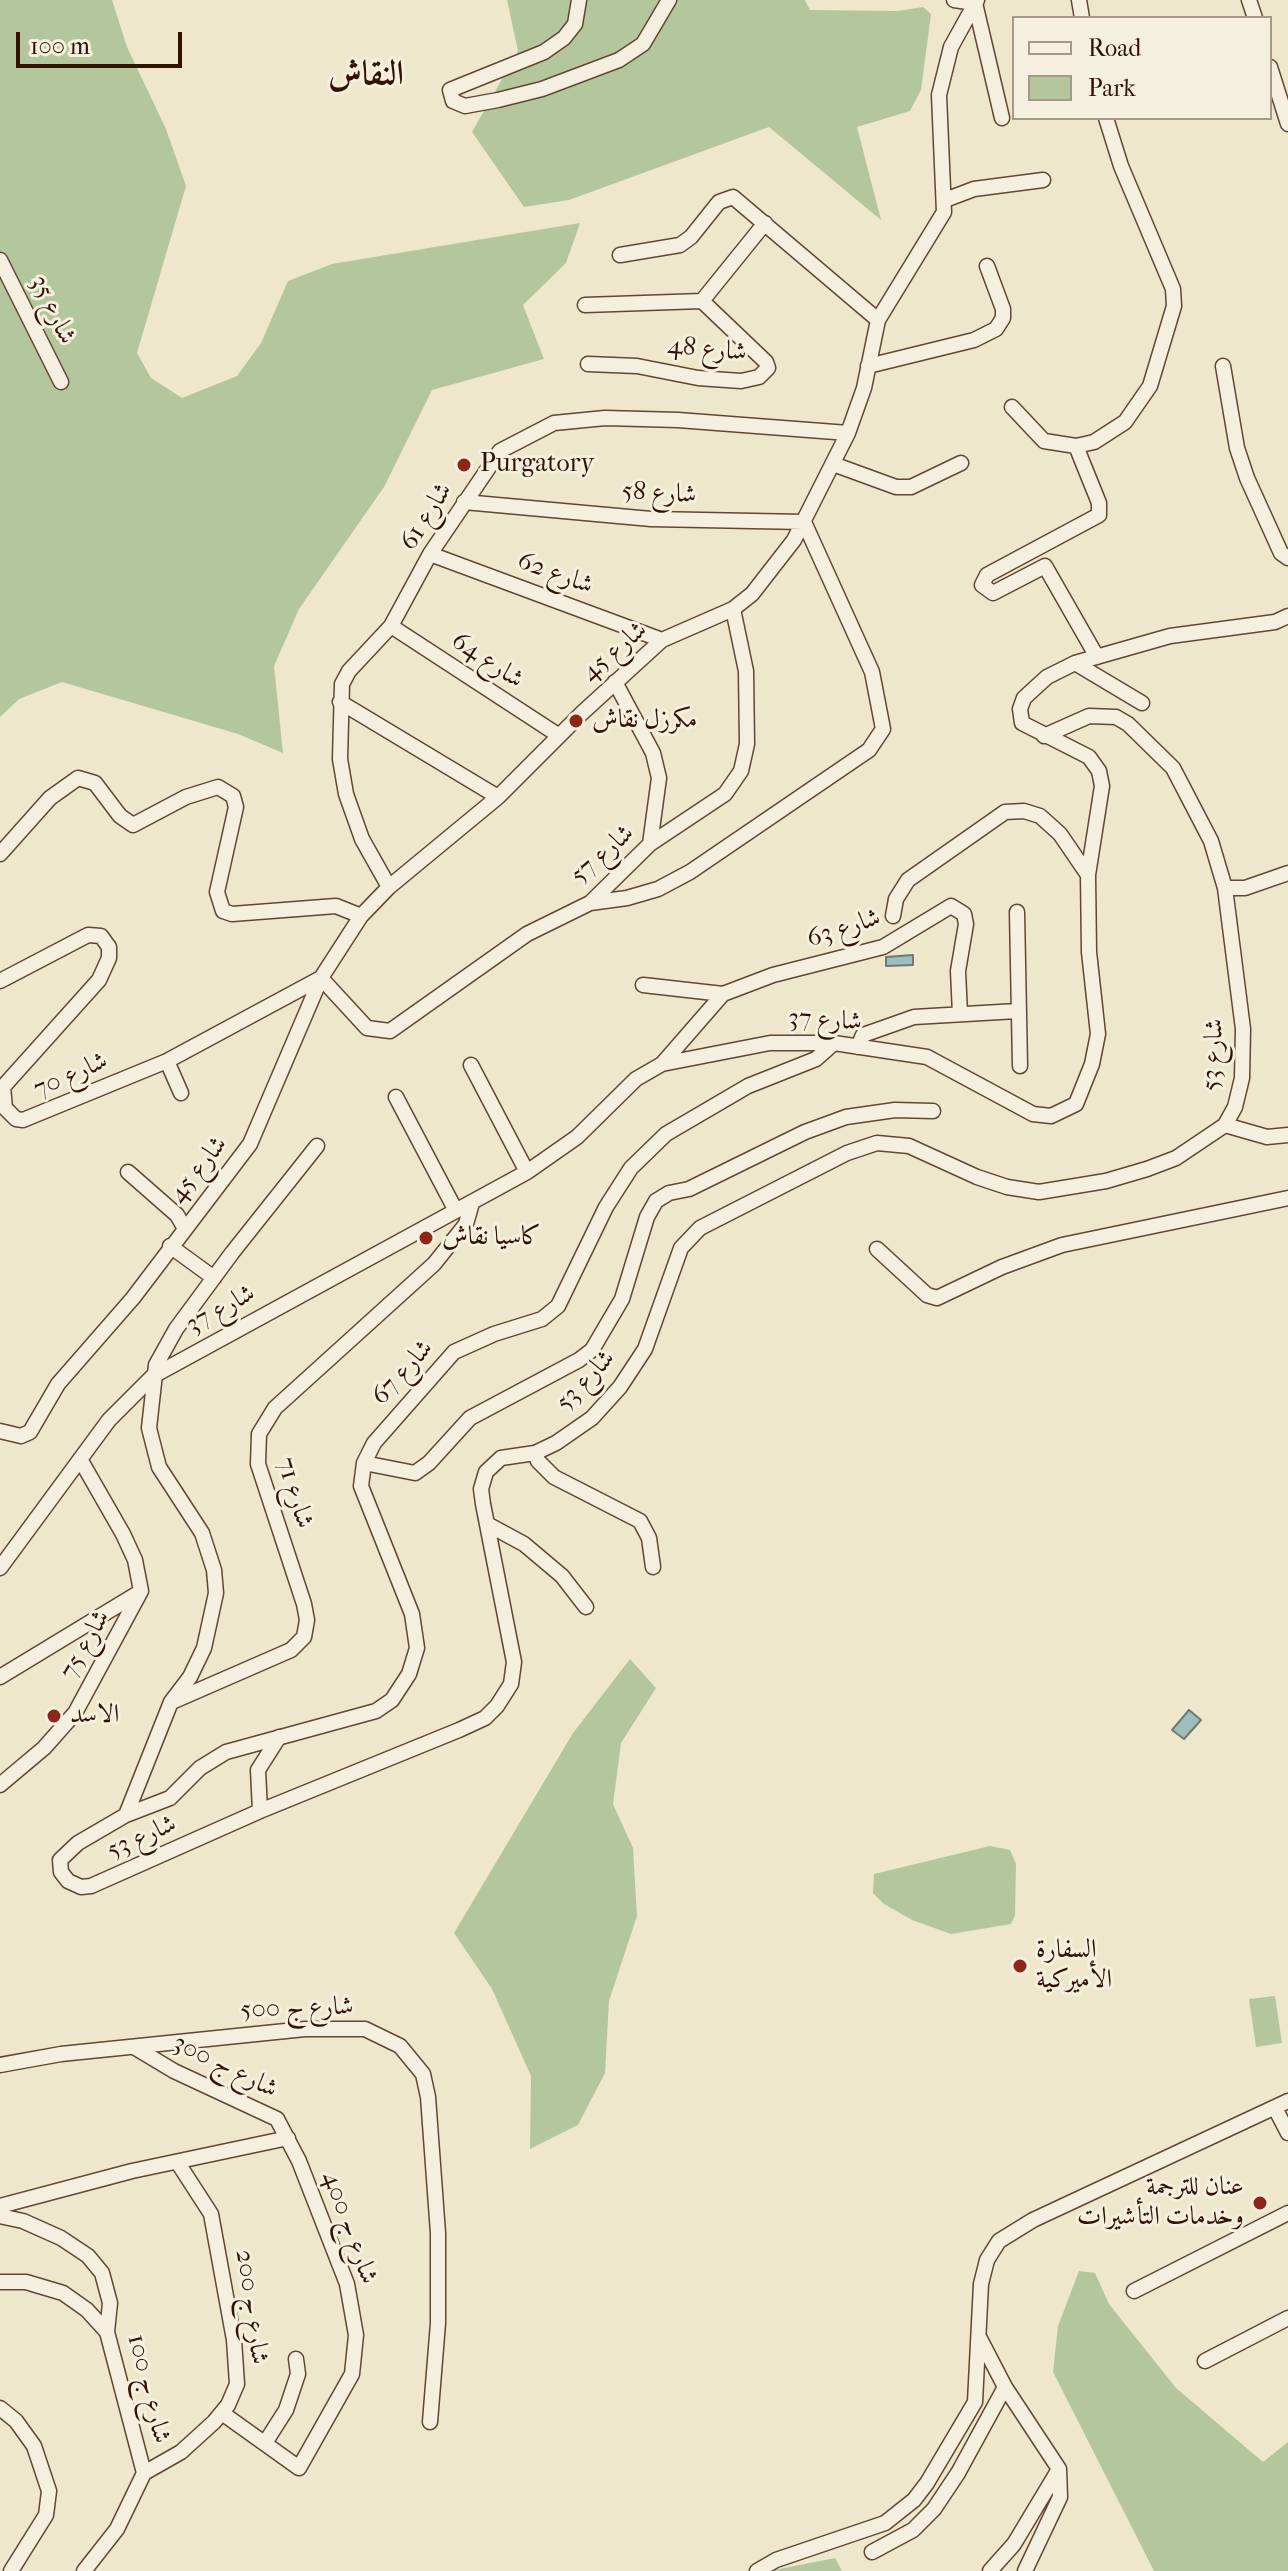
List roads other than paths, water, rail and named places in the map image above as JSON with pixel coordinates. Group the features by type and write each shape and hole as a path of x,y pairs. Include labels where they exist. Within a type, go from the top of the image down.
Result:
{"street":[{"path":"579,0 575,24 564,38 544,52 450,90 453,101 465,106 498,100 542,89 619,60 643,44 669,0"},
{"path":"954,0 976,2 1002,118"},
{"name":"شارع 45","path":"0,1431 21,1436 30,1432 58,1384 133,1298 250,1144 321,978 361,916 389,887 498,797 558,735 662,640 733,609 766,578 804,522 848,433 878,320 940,222 945,200 939,95 948,56 976,2"},
{"path":"1272,73 1288,124"},
{"path":"1012,407 1044,441 1076,446 1107,435 1125,422 1144,399 1174,306 1171,280 1121,166 1107,120"},
{"path":"945,200 974,189 1043,180"},
{"path":"620,255 680,245 727,197 765,223 878,320"},
{"name":"شارع 48","path":"588,364 637,366 698,378 741,381 759,377 768,368 766,362 702,301 765,223"},
{"name":"شارع 35","path":"0,260 61,382"},
{"path":"868,366 974,340 996,329 1003,318 1003,309 987,266"},
{"path":"585,305 702,301"},
{"path":"1223,366 1237,448 1247,478 1281,553 1288,558"},
{"name":"شارع 61","path":"389,887 362,839 346,794 340,759 340,702 349,671 391,626 430,554 500,451 554,423 605,418 678,420 848,433"},
{"path":"1076,446 1099,503 1099,515 987,575 982,582 985,590 993,593 1045,566 1097,657"},
{"path":"833,464 896,487 911,487 961,463"},
{"name":"شارع 58","path":"464,502 651,519 804,522"},
{"path":"590,903 627,898 658,889 690,872 752,833 878,741 883,716 872,672 804,522"},
{"name":"شارع 62","path":"430,554 662,640"},
{"name":"شارع 57","path":"321,978 367,1028 390,1031 527,934 590,903 650,844 725,794 741,771 747,744 746,671 733,609"},
{"name":"شارع 37","path":"0,1568 123,1403 153,1376 527,1172 577,1137 636,1079 662,1064 770,1043 834,1043 927,1057 1010,1105 1033,1114 1051,1116 1076,1104 1092,1064 1098,1034 1089,952 1088,875 1102,786 1099,771 1089,757 1022,723 1020,709 1024,698 1047,677 1075,663 1170,636 1275,622 1288,616"},
{"name":"شارع 64","path":"391,626 558,735"},
{"path":"1075,663 1142,703"},
{"path":"615,682 653,753 659,778 650,844"},
{"path":"340,702 498,797"},
{"name":"شارع 53","path":"153,1376 149,1428 159,1467 202,1533 216,1580 213,1617 204,1648 190,1677 171,1702 126,1815 65,1852 60,1866 68,1881 81,1887 91,1886 260,1811 459,1730 485,1718 502,1701 511,1684 514,1662 481,1489 486,1472 506,1456 535,1453 592,1418 620,1387 645,1349 681,1248 700,1228 847,1153 877,1143 909,1146 977,1177 1007,1187 1039,1192 1106,1181 1147,1169 1176,1158 1225,1125 1235,1107 1242,1078 1243,1029 1225,888 1211,841 1192,799 1173,768 1128,724 1116,717 1089,716 1044,736"},
{"path":"0,854 50,798 78,778 95,783 120,816 133,825 186,797 218,787 233,796 236,807 217,892 223,911 242,914 315,905 336,906 361,916"},
{"path":"893,916 896,899 908,880 1005,812 1024,811 1040,816 1060,834 1088,875"},
{"path":"1225,888 1245,888 1288,873"},
{"name":"شارع 63","path":"662,1064 723,994 773,975 883,947 951,906 964,914 966,924 958,971 960,1014"},
{"path":"1017,912 1020,1066"},
{"name":"شارع 70","path":"0,981 88,935 101,936 109,947 106,969 87,997 3,1087 5,1108 16,1119 38,1117 167,1061 321,978"},
{"path":"643,985 723,994"},
{"path":"858,1047 863,1035 896,1021 1017,1011"},
{"name":"شارع 67","path":"364,1463 381,1434 454,1352 494,1334 542,1319 558,1306 614,1194 631,1168 666,1134 748,1086 816,1059 834,1043"},
{"path":"167,1061 181,1093"},
{"path":"471,1065 527,1172"},
{"path":"396,1097 456,1211"},
{"path":"126,1815 164,1802 200,1768 226,1752 386,1706 403,1685 415,1658 416,1634 412,1614 361,1486 364,1463 415,1473 429,1463 470,1418 579,1360 592,1350 622,1299 647,1217 656,1201 669,1193 689,1189 805,1132 846,1117 895,1110 933,1111"},
{"path":"1225,1125 1267,1137 1288,1135"},
{"path":"153,1376 166,1346 214,1278 317,1146"},
{"path":"128,1172 177,1215 184,1227"},
{"path":"877,1249 927,1295 937,1298 1002,1267 1062,1245 1288,1198"},
{"name":"شارع 71","path":"171,1702 291,1650 304,1637 307,1620 304,1604 258,1464 259,1434 275,1408 434,1264 466,1224 472,1203"},
{"path":"170,1246 214,1278"},
{"path":"535,1453 538,1461 554,1477 640,1521 649,1538 653,1567"},
{"name":"شارع 75","path":"0,1785 37,1754 75,1713 141,1591 135,1560 123,1534 80,1459"},
{"path":"487,1524 524,1544 572,1585 586,1607"},
{"name":"شارع 75","path":"0,1677 141,1591"},
{"path":"260,1811 258,1770 279,1737"},
{"name":"شارع ج 500","path":"0,2065 20,2060 236,2035 347,2028 381,2035 413,2059 427,2084 438,2233 438,2323 430,2422"},
{"name":"شارع ج 300","path":"134,2047 174,2071 271,2114 288,2138"},
{"path":"762,2569 867,2531 894,2517 927,2483 962,2429 975,2402 977,2334 984,2270 992,2250 1009,2233 1282,2104 1288,2133"},
{"path":"0,2206 132,2171 288,2138"},
{"name":"شارع ج 400","path":"265,2443 299,2468 345,2389 357,2349 347,2284 288,2138"},
{"name":"شارع ج 200","path":"144,2473 181,2452 222,2413 232,2397 238,2373 215,2228 208,2207 178,2163"},
{"path":"1134,2291 1288,2213"},
{"name":"شارع ج 100","path":"0,2216 43,2228 95,2263 109,2293 107,2332 144,2473 117,2529 84,2571"},
{"path":"0,2282 26,2282 63,2293 87,2310 107,2332"},
{"path":"1205,2361 1288,2318"},
{"path":"977,2334 1005,2387 1059,2469 1061,2490 1057,2507 1025,2571"},
{"path":"222,2413 265,2443 286,2410 298,2374 296,2359"},
{"path":"872,2552 913,2530 934,2509 964,2465 1005,2387"},
{"path":"0,2408 16,2421 34,2446 49,2491 46,2515 11,2571"},
{"path":"990,2571 1014,2544 1059,2469"}],"water":[{"path":"913,955 913,965 886,966 886,957"},
{"path":"1189,1710 1201,1720 1184,1739 1172,1730"}],"place":[{"name":"Purgatory","path":"464,465"},
{"name":"مكرزل نقاش","path":"576,721"},
{"name":"كاسيا نقاش","path":"426,1238"},
{"name":"الاسد","path":"54,1716"},
{"name":"السفارة الأميركية","path":"1020,1966"},
{"name":"عنان للترجمة وخدمات التأشيرات","path":"1260,2203"}],"district":[{"name":"النقاش","path":"366,76"}]}
